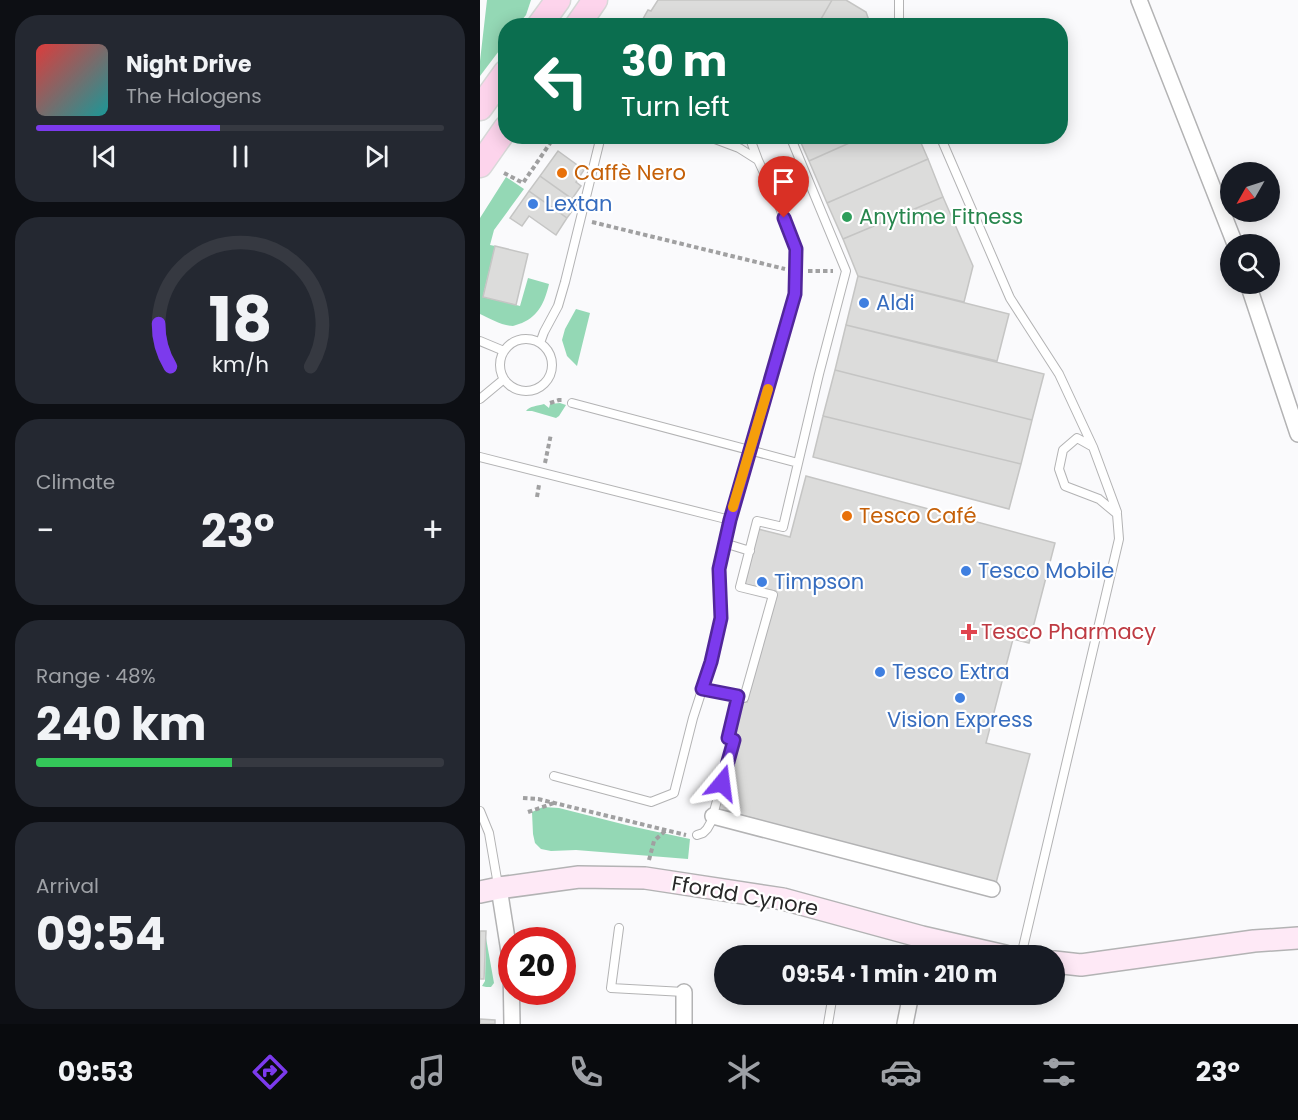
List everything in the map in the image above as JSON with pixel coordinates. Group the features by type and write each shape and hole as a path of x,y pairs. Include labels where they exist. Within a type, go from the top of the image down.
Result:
{"main road":[{"path":"545,18 558,0"},
{"path":"583,18 595,0"},
{"path":"480,108 498,83"},
{"path":"487,167 498,144"},
{"name":"Ffordd Cynore","path":"489,890 579,877 645,878 783,899 917,945"},
{"path":"1065,963 1081,965 1254,941 1298,938"}],"street":[{"path":"1139,0 1231,234"},
{"path":"1251,294 1298,434"},
{"path":"713,816 993,889"},
{"path":"489,890 511,964 512,1024"},
{"path":"684,992 684,1024"},
{"path":"905,1024 909,1005"}],"lane":[{"path":"898,18 899,0"},
{"path":"540,343 558,306 599,144"},
{"path":"729,144 740,148 758,160"},
{"path":"554,776 651,802 674,793 721,618 719,569 724,543 795,294 796,249 752,144"},
{"path":"702,689 744,698 773,595 740,587 757,520 783,527 846,271 793,144"},
{"path":"943,144 1010,298 1059,374 1093,447 1117,514 1119,540 1024,945"},
{"path":"480,336 490,344"},
{"path":"523,339 540,343 550,356 551,373 547,380 534,390 525,391 510,386 501,371 500,362 504,351 523,339"},
{"path":"480,341 504,351"},
{"path":"480,399 504,379"},
{"path":"572,403 798,463"},
{"path":"1093,447 1077,438 1063,450 1059,469 1065,486 1099,499 1117,514"},
{"path":"480,457 730,520"},
{"path":"724,543 750,551"},
{"path":"697,835 707,829 713,816 734,740 728,738 738,696"},
{"path":"480,811 489,833 489,890"},
{"path":"619,928 611,988 684,992"},
{"path":"828,1024 831,1005"}],"path":[{"path":"487,167 523,183 550,144"},
{"path":"580,220 795,272 846,271"},
{"path":"523,798 555,802 666,831 697,835"},
{"path":"528,812 555,802"},
{"path":"645,878 654,841 666,831"}],"green space":[{"path":"487,0 531,0 524,18 498,18 498,52 480,76"},
{"path":"506,177 524,189 494,230 490,245 495,246 483,296 520,306 528,278 549,284 537,312 528,320 513,326 480,314 480,218"},
{"path":"576,309 590,313 577,366 567,356 562,340"},
{"path":"544,404 549,408 550,404 566,405 556,418 526,411"},
{"path":"543,807 559,808 690,839 688,859 541,849 535,843 532,812"},
{"path":"486,938 494,983 491,987 482,986 485,981"}],"building":[{"path":"658,0 832,0 822,18 644,18 648,10 651,11"},
{"path":"832,0 846,0 866,12 868,18 822,18"},
{"path":"802,144 847,144 809,161"},
{"path":"847,144 921,144 928,159 827,203 809,161"},
{"name":"Caffè Nero","path":"558,151 584,170 576,182 581,186 572,199 540,176"},
{"path":"928,159 943,197 843,239 827,203"},
{"path":"540,176 578,203 567,218 529,191"},
{"name":"Lextan","path":"529,191 567,218 556,235 529,216 522,226 510,218"},
{"path":"943,197 973,266 964,302 858,276 843,239"},
{"path":"495,246 528,254 516,305 483,297"},
{"path":"858,276 1009,314 997,361 846,325"},
{"path":"846,325 1044,374 1032,420 835,370"},
{"path":"835,370 1032,420 1021,464 823,416"},
{"path":"823,416 1021,464 1009,509 813,457"},
{"name":"Tesco Extra","path":"806,476 1055,543 1029,643 1013,639 986,743 1030,754 996,883 718,809 737,738 730,737 740,700 747,702 775,591 745,584 758,529 790,537"},
{"path":"480,931 486,931 484,979 480,979"},
{"path":"480,1019 495,1020 495,1024 480,1024"}],"slow traffic":[{"path":"733,507 768,389"}],"place":[{"name":"Caffè Nero","path":"562,173"},
{"name":"Lextan","path":"533,204"},
{"name":"Anytime Fitness","path":"847,217"},
{"name":"Aldi","path":"864,303"},
{"name":"Tesco Café","path":"847,516"},
{"name":"Tesco Mobile","path":"966,571"},
{"name":"Timpson","path":"762,582"},
{"name":"Tesco Pharmacy","path":"969,632"},
{"name":"Tesco Extra","path":"880,672"},
{"name":"Vision Express","path":"960,698"}],"route":[{"path":"722,783 734,740 728,738 738,696 702,689 721,618 719,569 730,520 795,294 796,249 784,218"}]}
